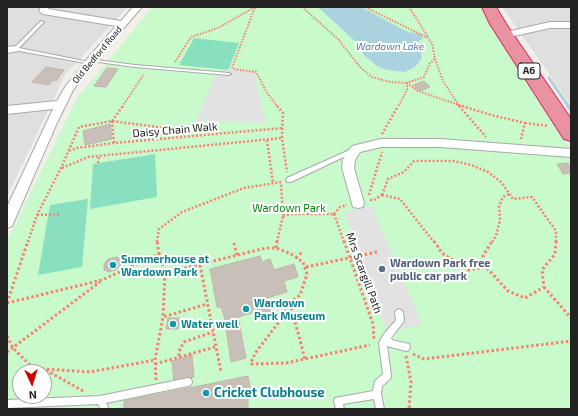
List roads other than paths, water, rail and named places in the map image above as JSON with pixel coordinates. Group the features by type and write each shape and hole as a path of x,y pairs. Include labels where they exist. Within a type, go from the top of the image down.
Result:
{"highway":[{"name":"A6","path":"489,7 505,35 571,134"}],"street":[{"path":"45,7 43,11 122,24"},
{"name":"Old Bedford Road","path":"7,222 59,105 90,61 138,7"},
{"path":"505,35 550,25 571,25"},
{"path":"7,110 59,105"},
{"path":"352,204 348,168 349,159 356,149 442,143 571,153"}],"lane":[{"path":"11,50 42,22"},
{"path":"11,50 90,61 229,74"},
{"path":"289,180 356,149"},
{"path":"380,409 377,394 378,384 387,376 383,346 387,337 400,321 400,312"},
{"path":"387,337 389,342 406,347"},
{"path":"7,404 100,400 188,382"},
{"path":"340,409 338,401 377,394"},
{"path":"100,400 105,409"}],"water":[{"name":"Wardown Lake","path":"318,7 361,7 408,32 422,34 423,38 418,42 422,58 415,67 405,72 387,70 377,66 364,55 357,43"}],"waterway":[{"path":"549,78 569,107"},
{"path":"568,106 571,110"}],"place":[{"name":"Summerhouse at Wardown Park","path":"113,265"},
{"name":"Wardown Park free public car park","path":"382,269"},
{"name":"Wardown Park Museum","path":"246,309"},
{"name":"Water well","path":"173,324"},
{"name":"Cricket Clubhouse","path":"206,393"}],"park label":[{"name":"Wardown Park","path":"289,208"}]}
